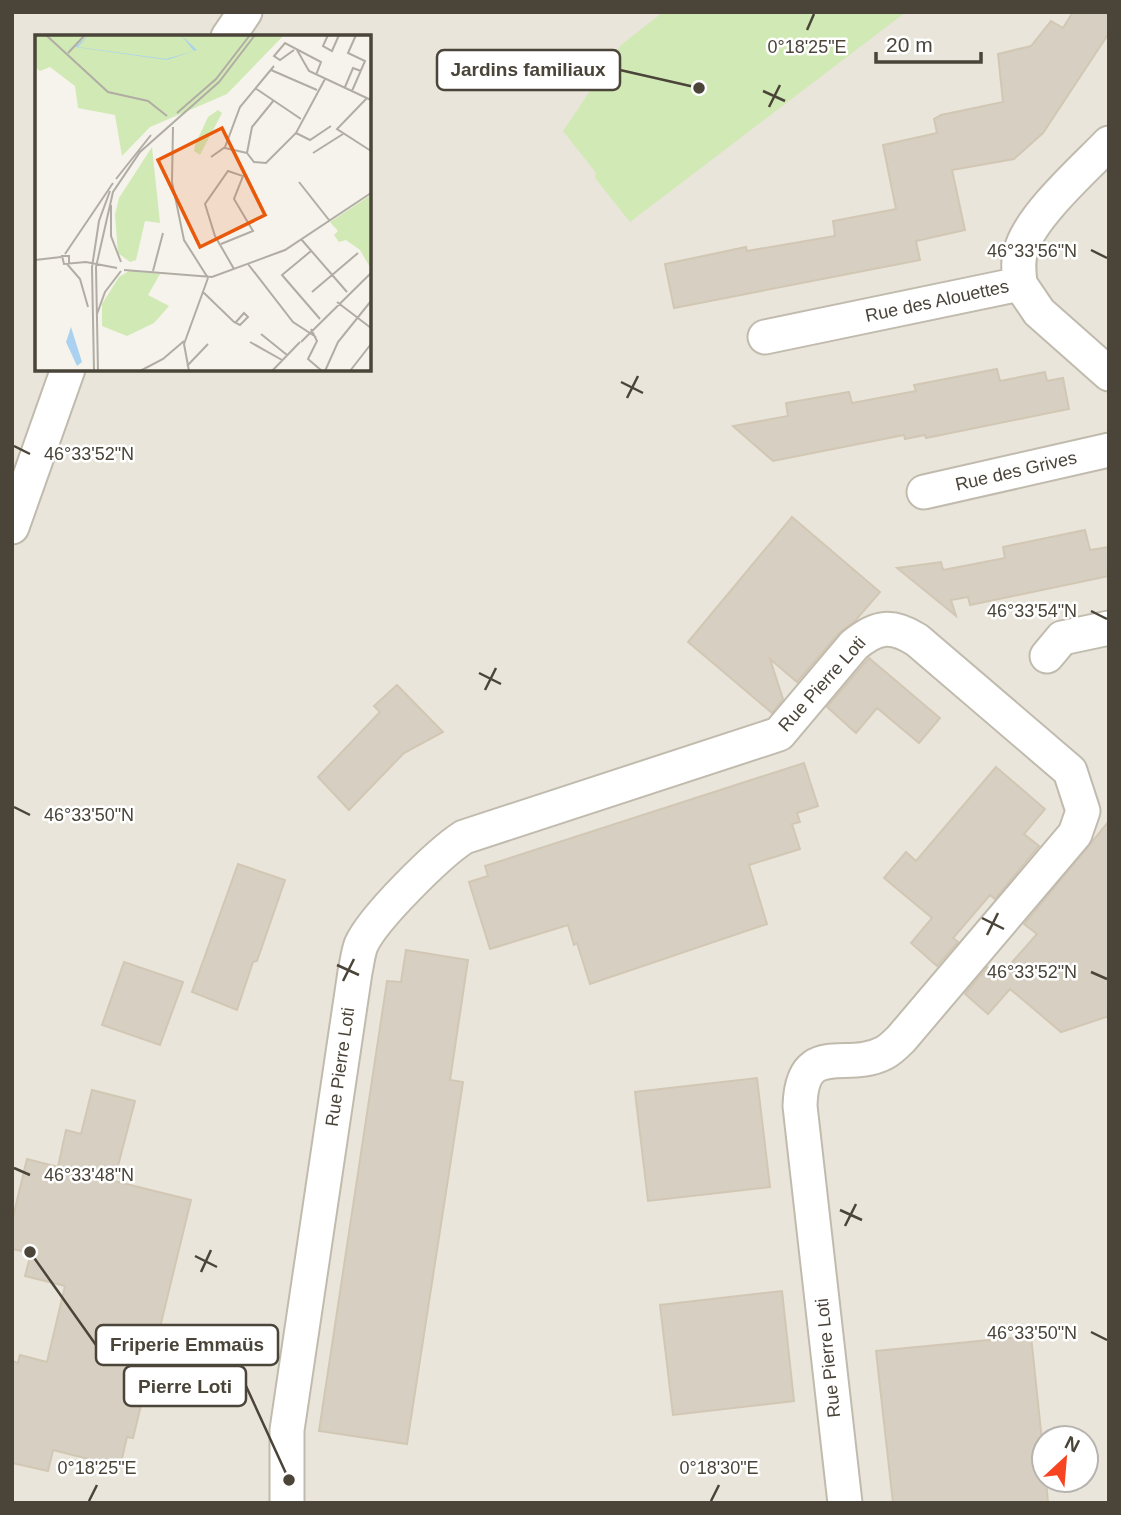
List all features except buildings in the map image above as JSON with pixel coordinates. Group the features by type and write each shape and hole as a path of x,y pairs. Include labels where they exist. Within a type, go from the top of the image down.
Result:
{"street":[{"path":"229,35 245,12"},
{"name":"Rue des Alouettes","path":"765,337 1020,284 1018,266 1022,246 1035,225 1052,203 1109,144"},
{"path":"1020,284 1046,318 1109,374"},
{"path":"12,527 67,371"},
{"name":"Rue des Grives","path":"924,492 1109,450"},
{"path":"1047,656 1062,638 1109,628"},
{"name":"Rue Pierre Loti","path":"287,1503 286,1430 355,972 360,947 370,928 446,849 464,837 779,734 854,645 868,633 885,629 903,631 917,640 1070,771 1083,811 1075,834 901,1039 885,1053 867,1058 827,1061 814,1066 804,1077 800,1106 845,1503"}],"shaded area":[{"path":"12,12 1109,12 1109,1503 12,1503"}],"green space":[{"path":"663,12 906,12 630,222 563,131 621,45"}],"place":[{"name":"Jardins familiaux","path":"699,88"},
{"name":"Friperie Emmaüs","path":"30,1252"},
{"name":"Pierre Loti","path":"289,1480"}]}
